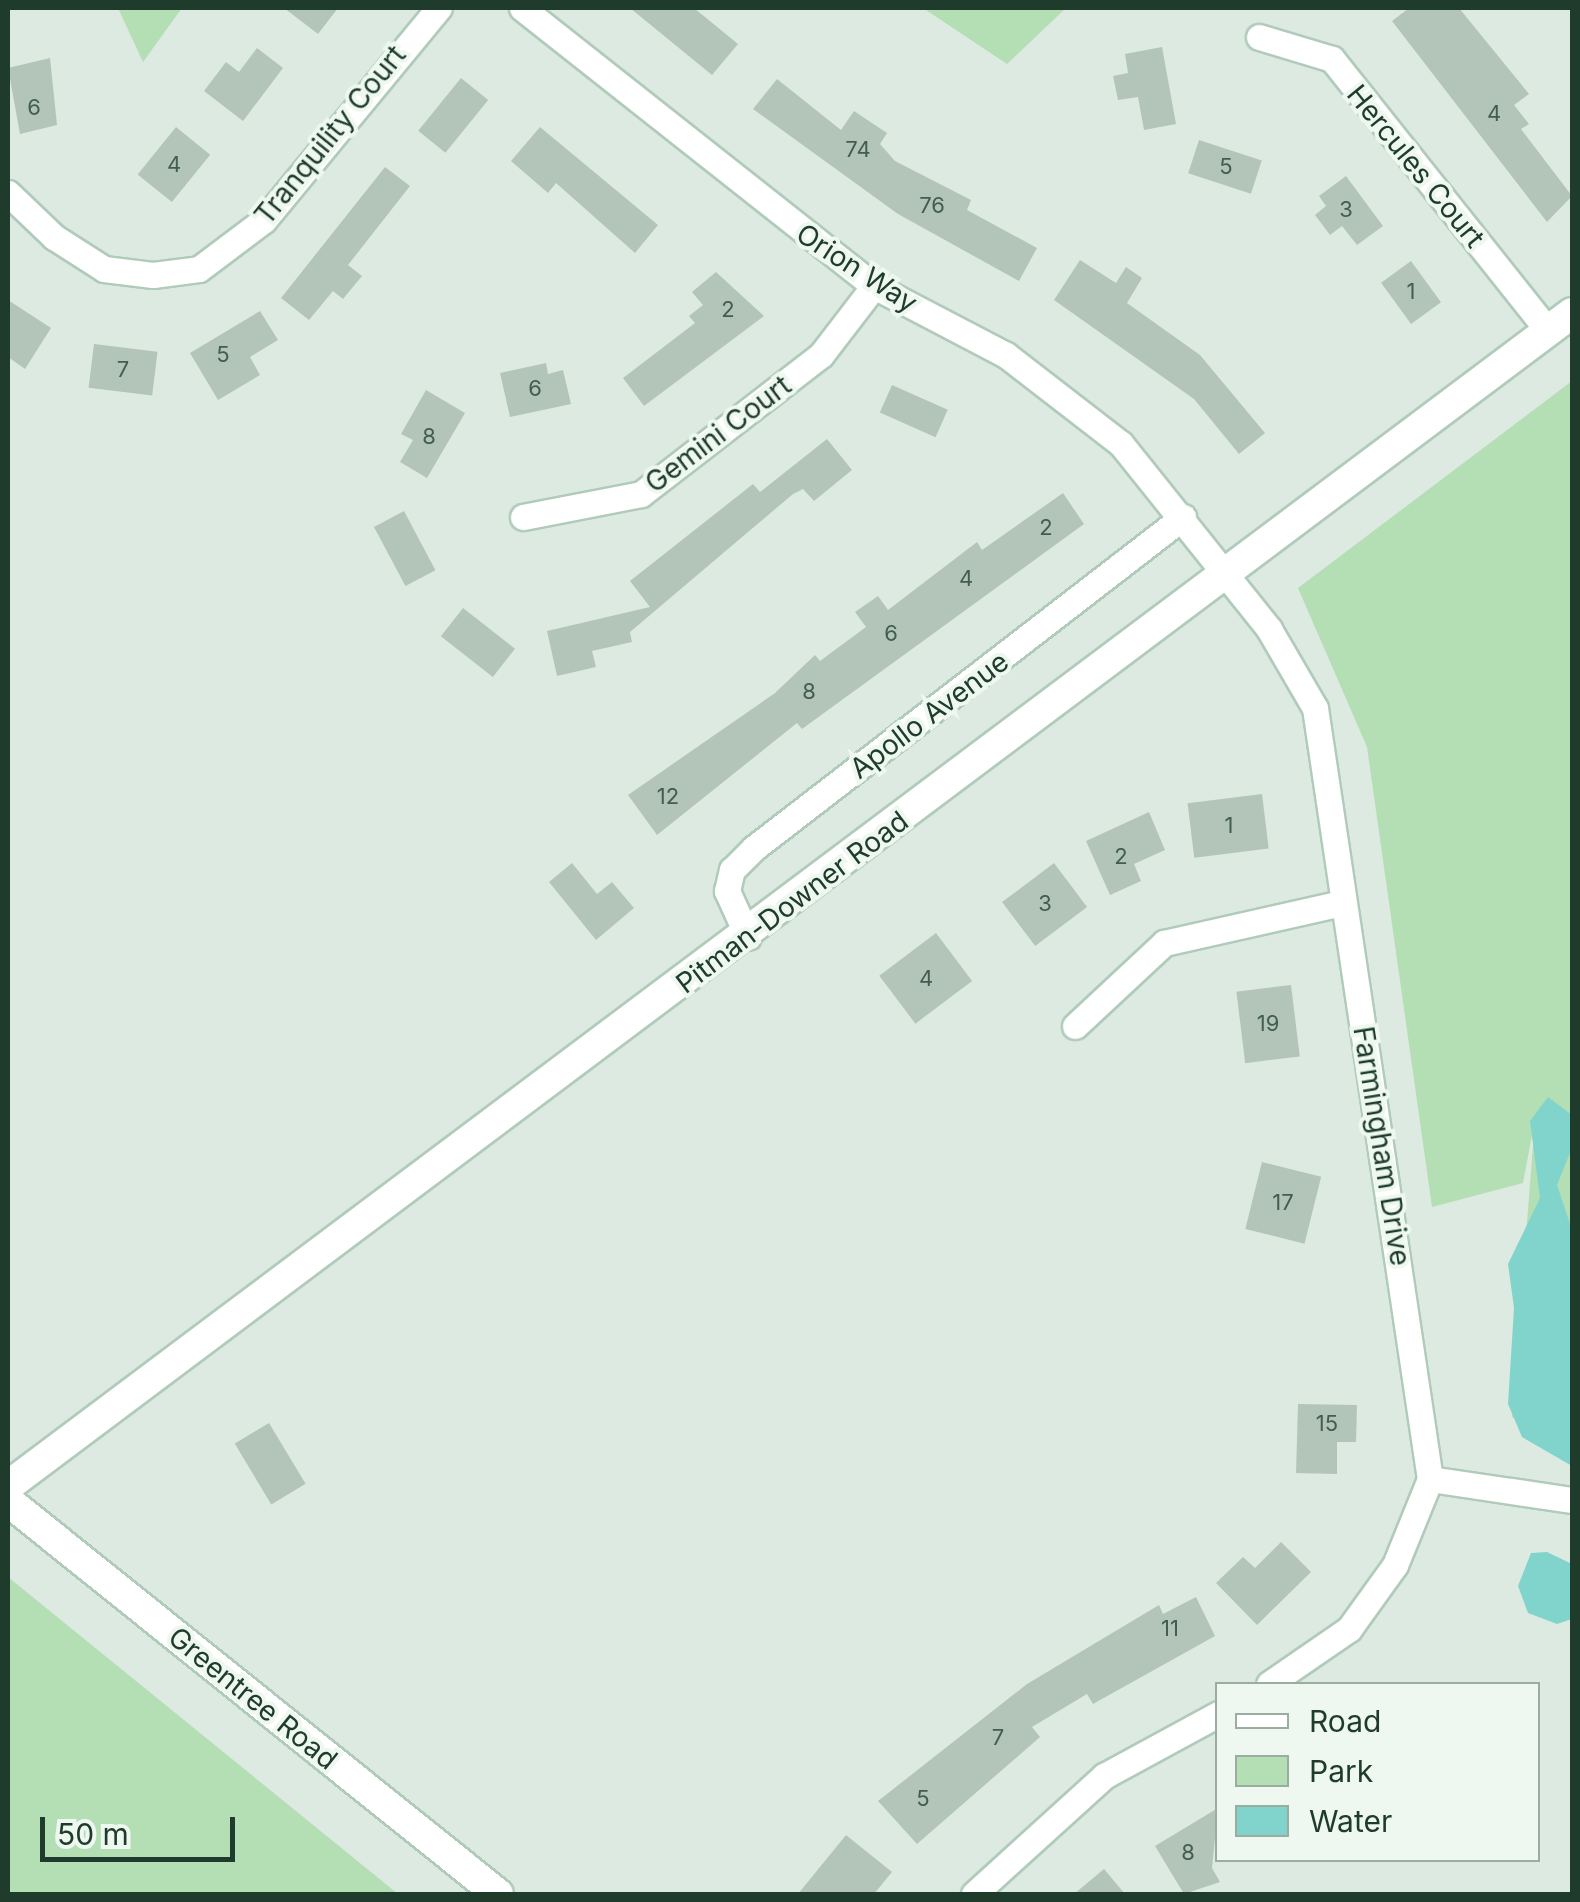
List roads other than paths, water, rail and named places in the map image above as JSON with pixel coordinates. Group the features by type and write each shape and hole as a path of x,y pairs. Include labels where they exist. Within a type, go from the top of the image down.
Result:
{"street":[{"name":"Tranquility Court","path":"8,193 54,237 104,269 153,275 199,269 264,220 439,8"},
{"name":"Orion Way","path":"522,8 874,286 1051,386 1121,444 1227,572"},
{"name":"Hercules Court","path":"1259,37 1332,60 1560,322"},
{"name":"Gemini Court","path":"523,516 641,494 821,356 874,286"},
{"name":"Pitman-Downer Road","path":"8,1486 748,936 1560,322"},
{"name":"Apollo Avenue","path":"748,936 727,891 732,870 754,848 1182,517"},
{"name":"Farmingham Drive","path":"1227,572 1315,708 1430,1480"},
{"path":"1075,1026 1164,943 1342,902"},
{"path":"1272,1682 1349,1628 1395,1565 1430,1480 1572,1500"},
{"name":"Greentree Road","path":"8,1501 498,1894"},
{"path":"974,1894 1104,1776 1215,1716"}],"water":[{"path":"1548,1097 1572,1115 1572,1148 1557,1185 1572,1230 1572,1466 1522,1437 1508,1404 1514,1308 1508,1264 1540,1198 1530,1121"},
{"path":"1547,1552 1572,1564 1572,1619 1557,1624 1528,1613 1518,1586 1531,1553"}]}
